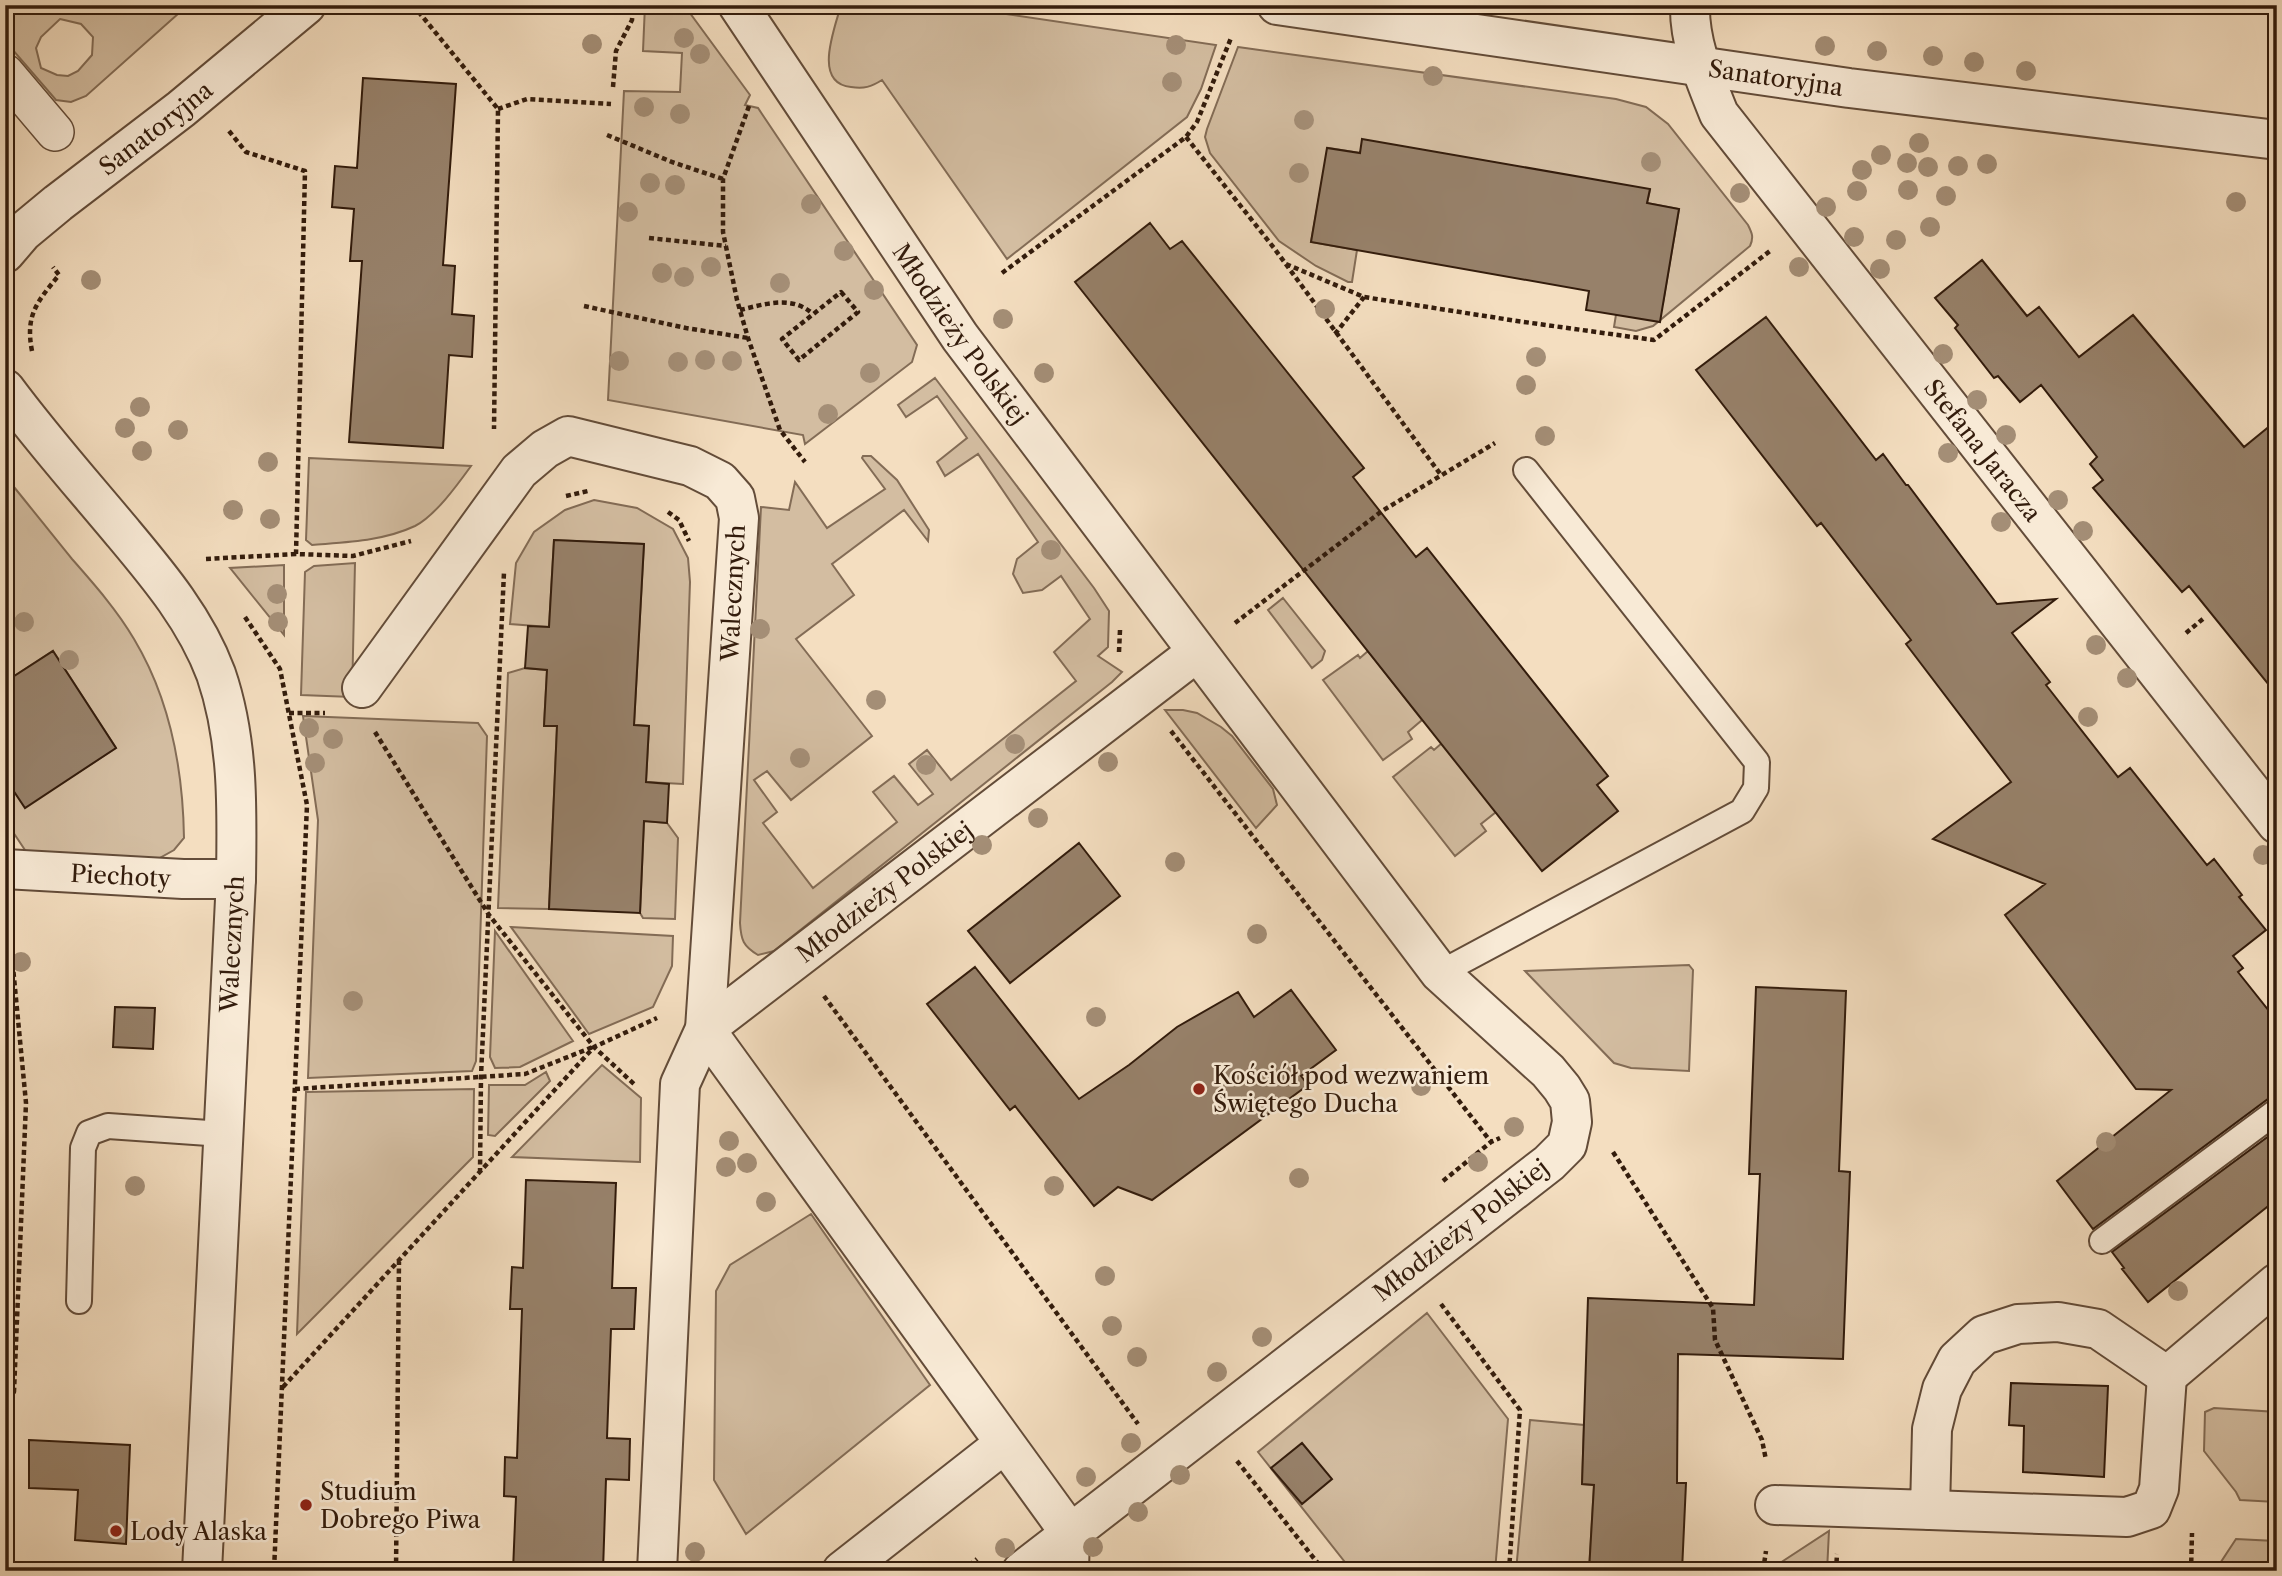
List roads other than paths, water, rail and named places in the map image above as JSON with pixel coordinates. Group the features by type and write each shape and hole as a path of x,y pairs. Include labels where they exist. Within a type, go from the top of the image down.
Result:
{"street":[{"name":"Sanatoryjna","path":"5,253 23,232 58,203 181,109 306,5"},
{"name":"Młodzieży Polskiej","path":"738,5 960,337 1440,973 1548,1071 1570,1101 1572,1122 1567,1145 1549,1163 1022,1571"},
{"name":"Sanatoryjna","path":"1278,5 1700,68 2277,140"},
{"name":"Stefana Jaracza","path":"1690,5 1689,19 1700,68 1719,114 2277,824"},
{"path":"5,73 55,132"},
{"name":"Walecznych","path":"5,389 164,582 196,631 216,674 235,755 236,879 202,1571"},
{"name":"Walecznych","path":"362,688 519,471 545,449 568,436 690,466 720,481 735,498 739,518 706,1012"},
{"name":"Młodzieży Polskiej","path":"706,1012 797,959 1197,652"},
{"name":"Piechoty","path":"5,869 183,879 236,879"},
{"path":"657,1571 680,1084 706,1012"},
{"path":"706,1012 1004,1444 1070,1533 1069,1571"},
{"path":"1775,1505 2127,1517 2151,1509 2159,1489 2167,1376 2277,1283"},
{"path":"1930,1510 1932,1429 1942,1389 1957,1360 1984,1335 2018,1324 2058,1322 2098,1329 2167,1376"},
{"path":"842,1571 1004,1444"}],"lane":[{"path":"1440,973 1742,811 1755,788 1758,762 1526,471"},
{"path":"2102,1241 2277,1111"},
{"path":"79,1301 83,1148 89,1133 108,1126 223,1134"}],"place":[{"name":"Kościół pod wezwaniem Świętego Ducha","path":"1199,1089"},
{"name":"Studium Dobrego Piwa","path":"306,1505"},
{"name":"Lody Alaska","path":"116,1531"}]}
